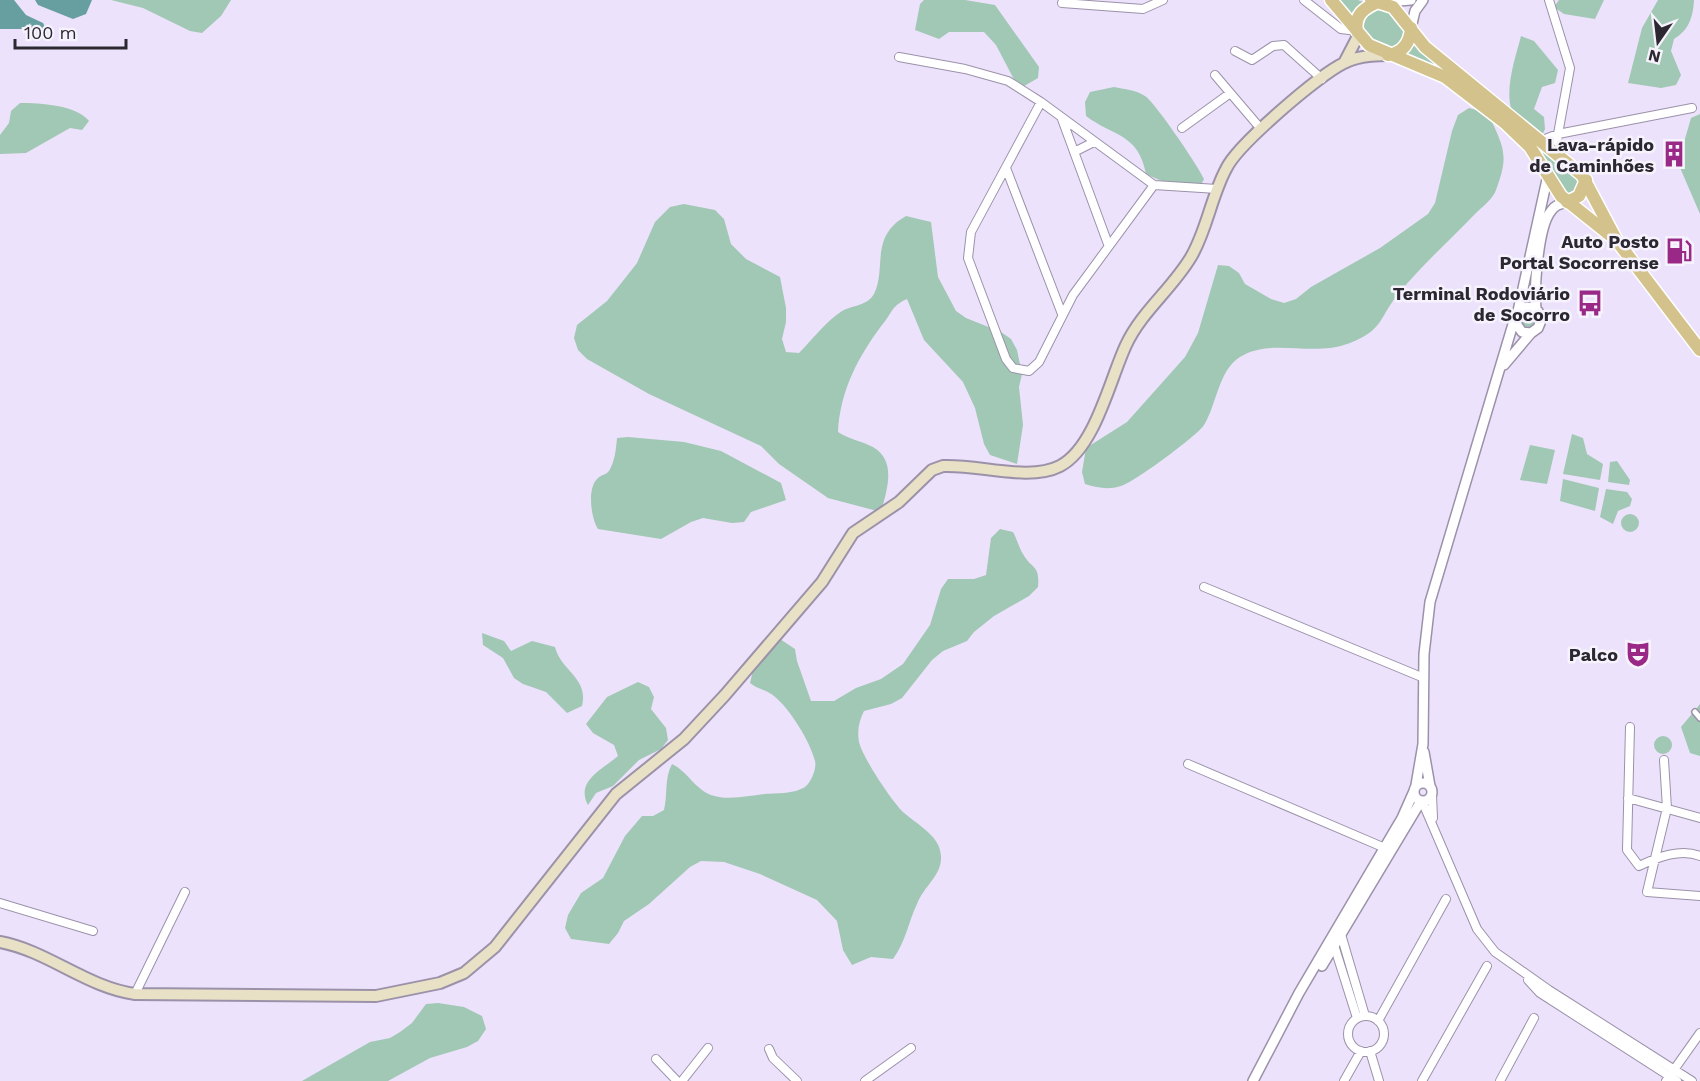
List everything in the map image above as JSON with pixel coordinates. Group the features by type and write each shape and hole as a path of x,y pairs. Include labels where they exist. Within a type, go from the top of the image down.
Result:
{"main road":[{"path":"1332,0 1369,45 1388,55 1434,71 1471,95 1521,137 1567,202 1617,241"},
{"path":"1344,63 1357,38 1356,24 1363,9 1374,1 1393,7 1425,47 1586,180 1617,241 1700,350"},
{"path":"0,942 20,946 112,990 135,994 376,996 440,983 464,973 483,959 616,794 700,723 808,599 854,533 899,502 932,470 959,465 1040,472 1060,467 1075,456 1087,438 1132,333 1184,268 1197,247 1217,189 1234,155 1261,129 1344,63 1370,55 1388,55 1402,50 1410,38 1411,28"},
{"path":"1567,202 1579,196 1586,180"}],"street":[{"path":"1062,3 1143,9 1162,0"},
{"path":"1304,0 1341,29 1357,32"},
{"path":"1374,1 1411,0"},
{"path":"1411,28 1415,11 1423,0"},
{"path":"1549,0 1570,68 1557,144 1563,161"},
{"path":"1235,51 1252,60 1273,46 1284,45 1322,79"},
{"path":"899,57 997,76 1041,102 1154,185 1217,189"},
{"path":"1215,75 1261,129"},
{"path":"1182,129 1229,94"},
{"path":"1041,102 971,232 967,252 1006,359 1013,368 1022,372 1033,369 1062,314 1108,244 1154,185"},
{"path":"1539,142 1558,134 1692,108"},
{"path":"1061,117 1108,244"},
{"path":"1074,152 1094,142"},
{"path":"1006,168 1062,314"},
{"path":"1548,175 1515,322 1430,602 1424,678 1423,744 1415,788 1416,797 1422,801 1433,822 1482,938 1582,1016 1639,1052 1672,1077 1692,1081"},
{"path":"1500,370 1530,333 1541,324 1541,318 1536,309 1535,280 1546,222 1552,209 1567,202"},
{"path":"1518,311 1527,306 1536,309"},
{"path":"1515,322 1522,332 1530,333"},
{"path":"1204,587 1424,678"},
{"path":"1695,712 1700,718"},
{"path":"1630,727 1627,850 1640,866 1655,858 1689,852 1700,856"},
{"path":"1423,744 1431,791 1433,822"},
{"path":"1664,760 1667,808 1647,892 1700,896"},
{"path":"1188,764 1384,848"},
{"path":"1260,1081 1415,788 1425,782 1431,791"},
{"path":"1253,1081 1299,993 1422,801 1431,791"},
{"path":"1628,798 1700,818"},
{"path":"135,994 185,892"},
{"path":"1378,1021 1446,899"},
{"path":"0,903 93,932"},
{"path":"1336,937 1354,996 1357,1018"},
{"path":"1336,937 1354,996 1365,1016"},
{"path":"1422,1081 1487,966"},
{"path":"1365,1016 1378,1021 1383,1029 1383,1038 1378,1046 1370,1051 1361,1051 1353,1046 1348,1038 1350,1025 1357,1018 1365,1016"},
{"path":"1500,1081 1534,1018"},
{"path":"1672,1077 1700,1033"},
{"path":"682,1081 708,1048"},
{"path":"865,1081 911,1048"},
{"path":"769,1049 773,1058 797,1081"},
{"path":"1344,1081 1361,1051"},
{"path":"1370,1051 1379,1081"},
{"path":"656,1059 677,1081"}],"shaded area":[{"path":"0,0 14,0 26,15 43,23 46,29 0,29"},
{"path":"35,0 92,0 86,14 73,19 38,5"},
{"path":"111,0 231,0 221,16 202,33 190,31 143,8"},
{"path":"924,0 965,0 995,5 1039,67 1038,78 1019,89 996,45 984,32 949,32 939,39 915,30 920,4"},
{"path":"1337,0 1358,0 1366,3 1354,18"},
{"path":"1559,0 1604,0 1595,19 1564,14 1554,7"},
{"path":"1658,0 1694,0 1689,22 1683,32 1674,39 1671,51 1681,75 1676,85 1661,88 1628,83 1642,28"},
{"path":"1377,6 1390,9 1406,32 1400,45 1393,50 1376,43 1363,31 1362,19"},
{"path":"1521,36 1534,41 1558,70 1555,83 1542,87 1534,109 1544,117 1545,129 1541,138 1521,125 1510,106 1512,69"},
{"path":"1413,41 1449,74 1435,66 1400,55"},
{"path":"1114,87 1138,92 1157,109 1204,179 1199,189 1175,187 1146,174 1142,161 1131,143 1086,116 1085,102 1090,92"},
{"path":"20,103 47,104 67,108 76,111 89,121 82,130 70,128 26,153 0,154 0,135 9,123 11,111"},
{"path":"1469,108 1488,113 1501,143 1504,158 1496,190 1487,203 1408,283 1375,328 1361,338 1335,347 1265,348 1240,357 1222,379 1204,425 1190,439 1151,468 1121,486 1103,488 1085,484 1082,472 1086,448 1127,422 1185,357 1198,333 1218,265 1229,266 1239,273 1245,284 1271,299 1284,303 1296,299 1311,287 1380,248 1428,214 1435,203 1452,131 1458,115"},
{"path":"1700,114 1700,214 1678,163 1691,118"},
{"path":"1533,143 1580,180 1579,189 1571,195 1566,194"},
{"path":"684,204 715,210 724,219 731,244 746,259 780,277 786,308 782,339 786,352 799,353 836,315 864,303 874,294 878,284 883,243 887,233 895,224 906,216 931,222 938,277 956,311 966,318 1001,332 1011,339 1017,350 1022,374 1019,387 1023,425 1017,464 990,455 984,444 975,408 963,382 924,340 907,299 895,307 865,349 846,389 839,417 838,432 873,447 885,460 888,476 881,512 828,498 779,464 761,446 649,394 587,359 578,350 574,338 577,325 607,301 637,263 655,222 670,207"},
{"path":"1525,311 1531,311 1536,319 1534,325 1525,327 1520,322 1520,316"},
{"path":"1572,434 1583,438 1587,454 1603,464 1600,480 1563,474"},
{"path":"617,438 684,442 721,451 781,483 786,500 751,512 744,522 732,523 703,518 661,539 598,529 592,511 592,489 597,479 608,472 611,467"},
{"path":"1530,445 1555,450 1547,484 1520,480"},
{"path":"1617,461 1630,480 1629,485 1608,482 1610,462"},
{"path":"1563,479 1599,488 1595,511 1560,501"},
{"path":"1606,489 1627,492 1632,499 1630,506 1618,511 1613,524 1600,517"},
{"path":"1630,514 1636,517 1639,523 1636,529 1630,532 1624,529 1621,523 1624,517"},
{"path":"1000,529 1013,532 1026,559 1037,571 1038,587 1029,596 994,616 974,632 967,641 943,651 932,660 902,698 891,704 864,711 860,722 859,742 872,768 903,812 937,842 941,856 938,870 921,897 893,959 871,957 852,965 843,950 837,921 817,900 760,874 724,862 701,861 690,867 649,904 624,921 609,944 571,939 565,928 568,915 581,893 603,878 625,836 642,816 653,816 664,810 668,775 672,764 705,792 724,798 792,792 802,789 810,781 815,761 799,726 774,696 750,683 757,655 774,635 795,649 811,701 834,701 856,688 881,679 903,664 930,625 941,589 948,579 974,579 986,575 991,538"},
{"path":"482,633 504,641 511,651 532,641 555,647 558,655 582,688 582,706 567,713 546,692 523,684 514,678 503,658 483,645"},
{"path":"638,682 649,687 654,697 651,709 666,728 668,740 661,749 639,760 613,786 596,793 588,805 585,789 588,782 592,776 618,756 614,745 593,733 586,724 607,697"},
{"path":"1700,704 1700,756 1690,753 1681,727"},
{"path":"1659,736 1667,736 1672,741 1670,752 1659,754 1654,749 1654,741"},
{"path":"438,1003 464,1007 482,1016 486,1029 478,1041 467,1047 430,1058 388,1081 302,1081 370,1042 390,1038 412,1023 426,1004"}],"place":[{"name":"Lava-rápido de Caminhões","path":"1674,154"},
{"name":"Auto Posto Portal Socorrense","path":"1679,251"},
{"name":"Terminal Rodoviário de Socorro","path":"1590,303"},
{"name":"Palco","path":"1638,654"}]}
